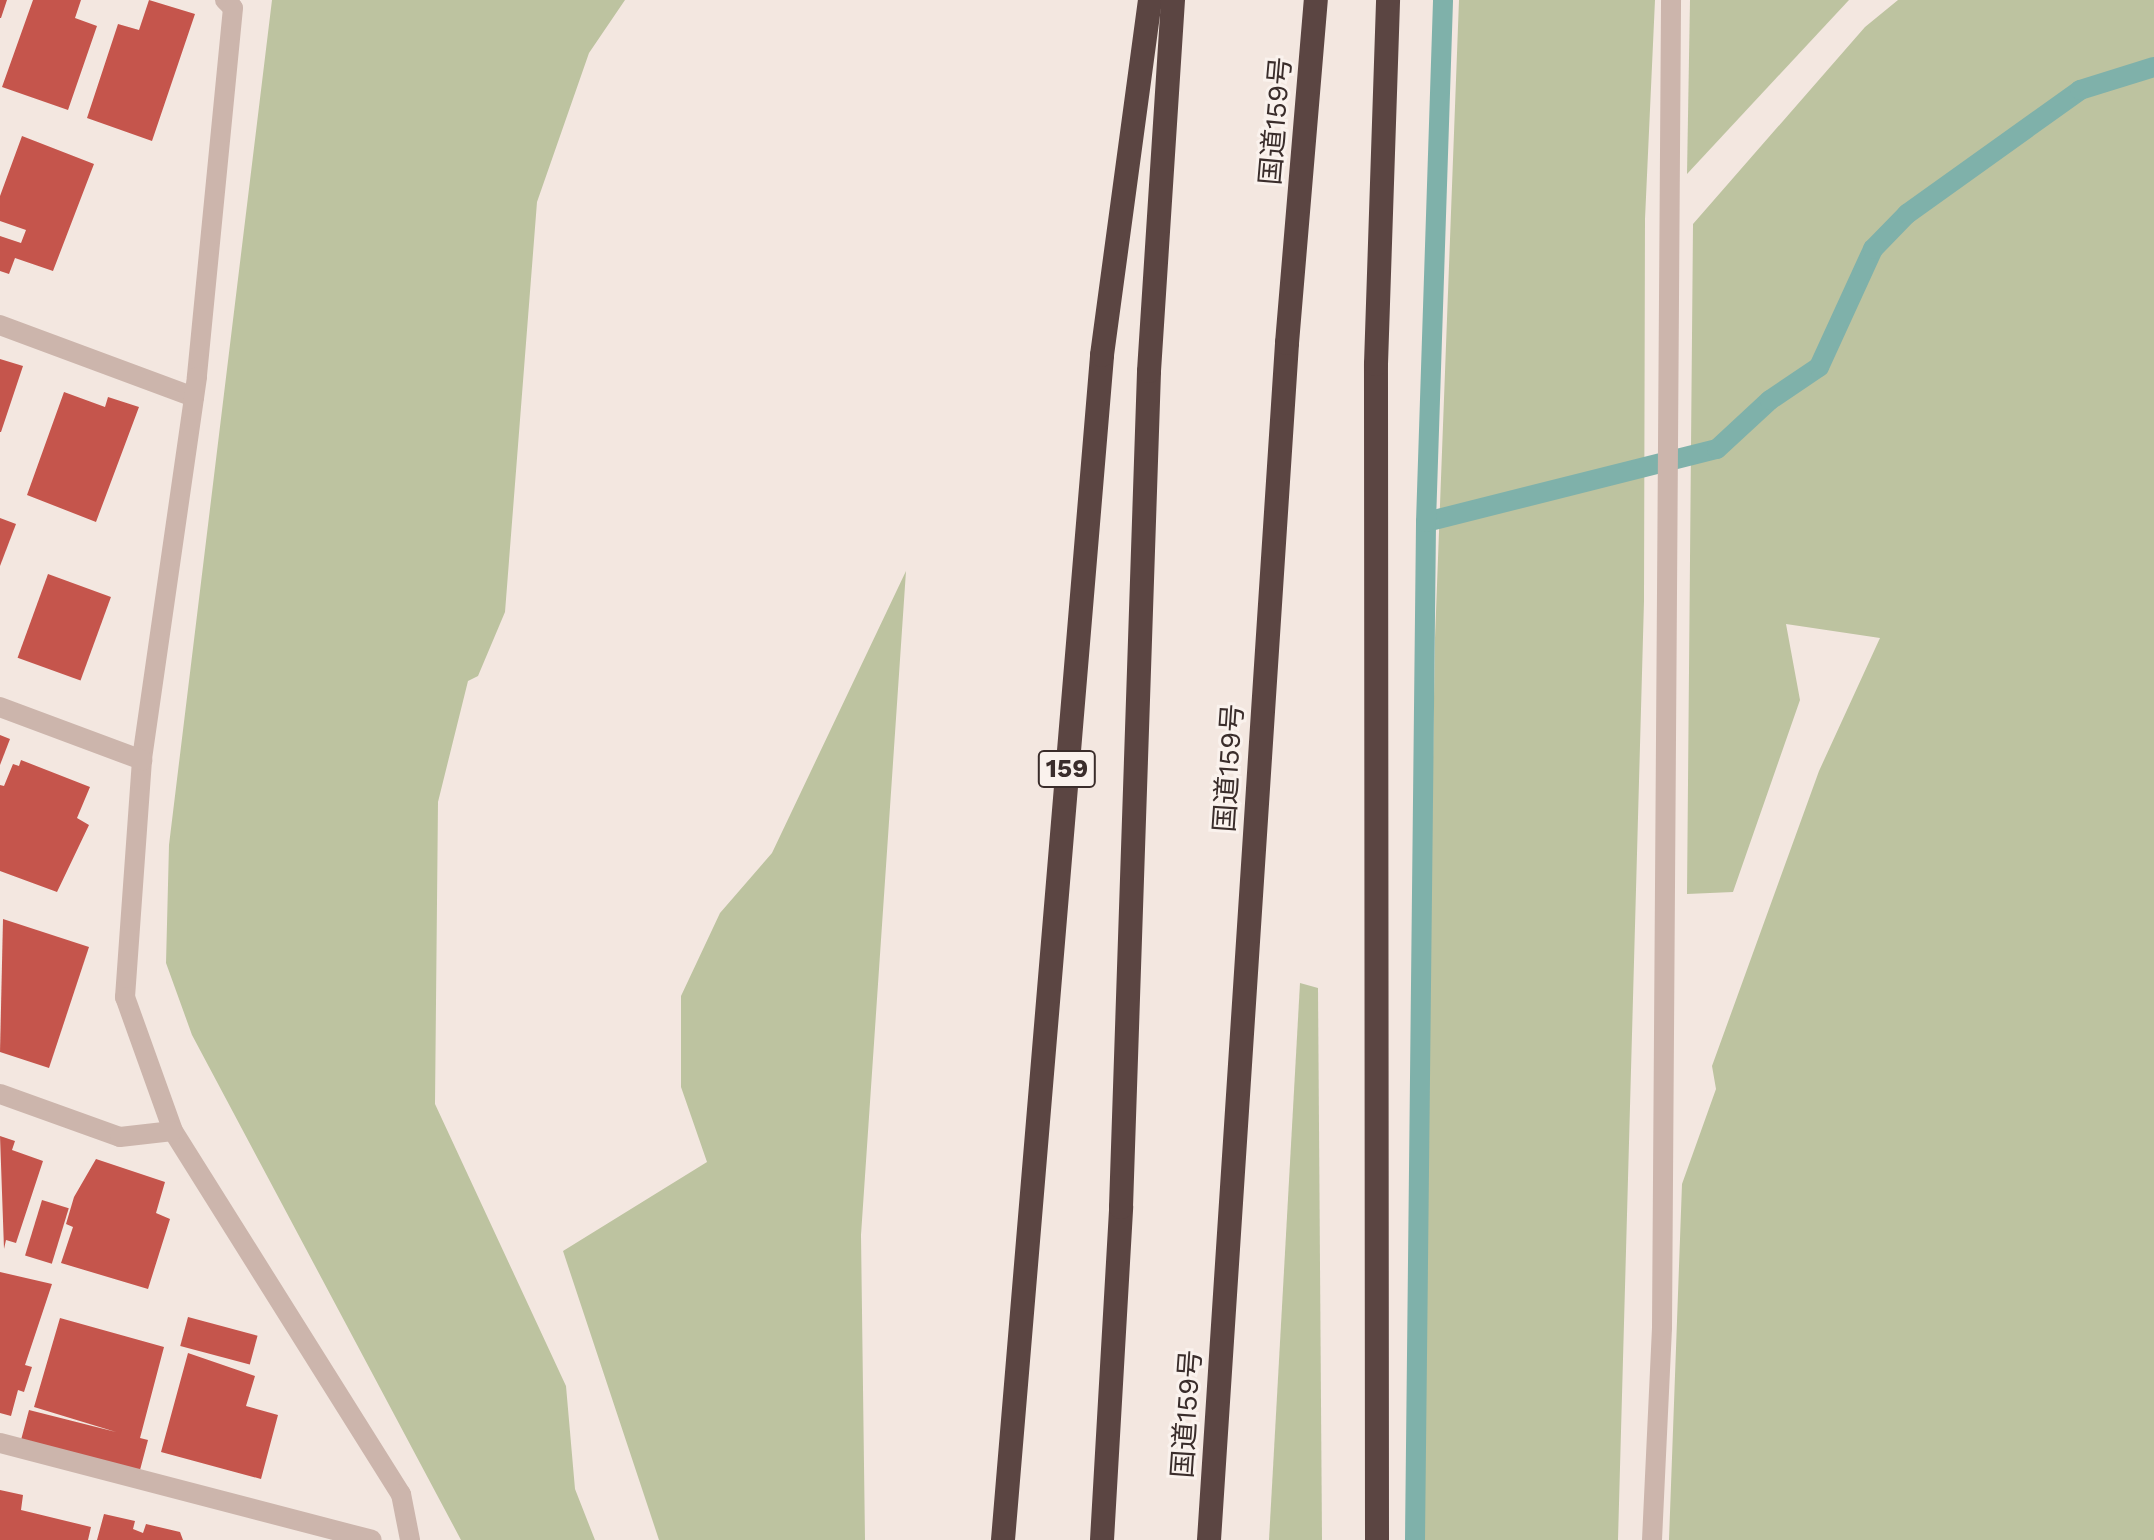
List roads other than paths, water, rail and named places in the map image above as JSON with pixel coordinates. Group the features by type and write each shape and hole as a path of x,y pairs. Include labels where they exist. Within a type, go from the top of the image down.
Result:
{"highway":[{"name":"159","path":"1003,1540 1102,355 1150,0"},
{"name":"159","path":"1102,1540 1121,1207 1149,371 1173,0"},
{"name":"国道159号","path":"1209,1540 1287,343 1316,0"},
{"path":"1377,1540 1376,364 1388,0"}],"street":[{"path":"225,0 233,8 194,397 142,760 125,997 173,1131 401,1494 410,1540"},
{"path":"1652,1540 1662,1327 1671,0"},
{"path":"0,325 194,397"},
{"path":"0,707 142,760"},
{"path":"0,1094 120,1137 173,1131"},
{"path":"0,1443 372,1540"}],"waterway":[{"path":"1415,1540 1426,522 1443,0"},
{"path":"1426,522 1717,449 1770,400 1819,367 1873,249 1907,214 2080,90 2154,67"}]}
